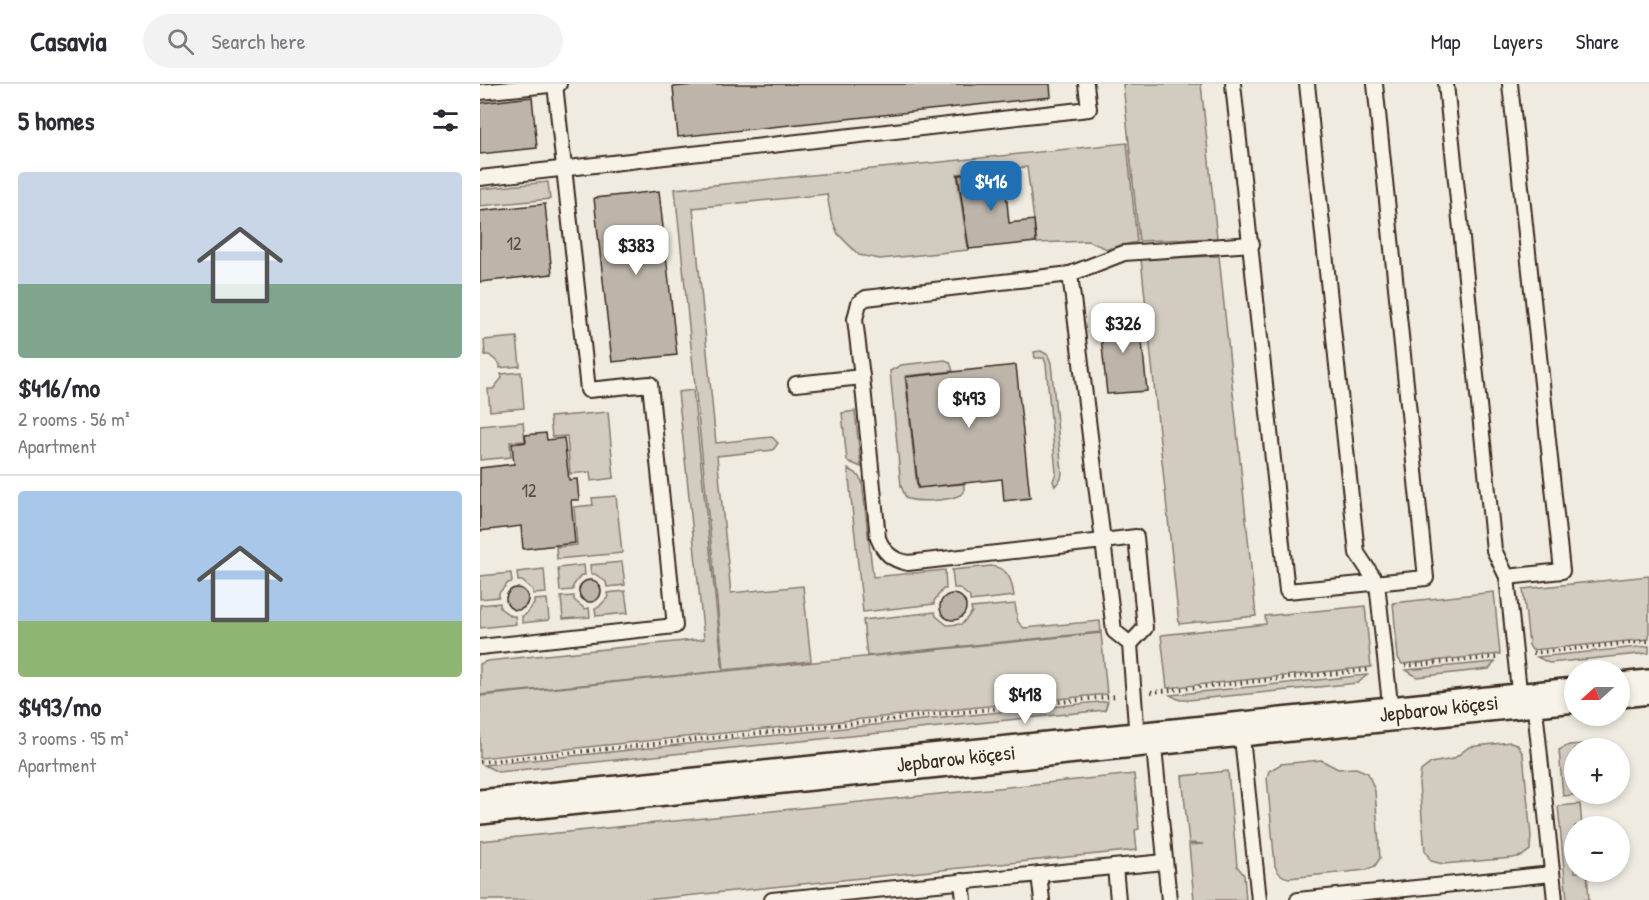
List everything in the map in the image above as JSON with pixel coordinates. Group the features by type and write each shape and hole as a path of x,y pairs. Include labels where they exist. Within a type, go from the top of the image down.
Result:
{"street":[{"path":"1630,689 1649,687"},
{"name":"Jepbarow köçesi","path":"480,807 1564,696"}],"lane":[{"path":"480,92 557,84 588,390 650,384 675,626 480,647"},
{"path":"480,178 1089,109 1086,84"},
{"path":"1233,84 1252,244 1287,591 1426,578 1376,84"},
{"path":"1307,84 1357,553 1377,583 1391,713"},
{"path":"1446,84 1494,550 1507,577 1515,655 1527,700 1555,900"},
{"path":"1507,577 1562,571 1510,84"},
{"path":"1169,900 1145,738 1133,694 1130,644 1145,628 1136,537 908,563 890,557 882,549 878,538 855,310 859,303 867,298 1070,274 1124,253 1252,244"},
{"path":"1070,274 1114,631 1130,644"},
{"path":"796,384 862,377"},
{"path":"1241,728 1259,900"},
{"path":"772,900 1165,862"},
{"path":"1115,867 1118,900"},
{"path":"1039,874 1042,900"},
{"path":"1298,900 1552,874"},
{"path":"962,881 964,900"}],"path":[{"path":"480,762 1649,641"}],"shaded area":[{"path":"1123,84 1201,84 1217,238 1139,241"},
{"path":"1127,143 1137,242 1107,249 1088,241 1037,243 1027,167 957,174 968,250 880,259 859,255 838,234 831,217 827,194 693,208 716,443 772,437 778,443 773,450 717,456 731,593 803,586 811,661 724,670 675,189"},
{"path":"548,182 550,199 480,206 480,189"},
{"path":"1219,256 1256,616 1179,624 1141,259"},
{"path":"517,337 520,366 500,368 500,364 489,355 485,355 484,340"},
{"path":"1041,351 1048,355 1051,363 1062,472 1061,479 1055,486 1053,481 1056,473 1046,364 1044,358 1035,358 1034,352"},
{"path":"945,360 950,362 953,371 905,376 917,488 964,484 964,492 945,499 911,500 906,498 901,486 890,371 901,365"},
{"path":"521,372 524,408 490,411 488,389 493,389 502,378 501,374"},
{"path":"693,390 723,671 480,695 480,664 487,661 704,639 678,392"},
{"path":"855,411 861,467 847,461 842,413"},
{"path":"608,412 614,478 591,481 590,472 570,474 567,436 552,437 550,417"},
{"path":"523,422 525,441 510,442 511,457 480,460 480,426"},
{"path":"848,469 856,473 862,481 873,577 945,570 946,589 943,589 934,604 863,612"},
{"path":"616,496 622,553 557,559 556,547 577,545 574,507 593,505 592,498"},
{"path":"622,562 625,585 607,587 606,582 595,574 591,574 590,565"},
{"path":"584,565 585,575 581,575 573,586 573,590 560,591 558,568"},
{"path":"991,566 1006,572 1011,580 1014,596 970,601 970,597 959,588 954,588 952,570"},
{"path":"544,569 546,593 533,594 533,590 522,581 518,581 517,572"},
{"path":"511,573 512,582 508,583 499,593 499,597 480,599 480,576"},
{"path":"1649,576 1649,639 1532,650 1529,645 1523,589"},
{"path":"625,591 628,613 596,616 595,608 599,607 608,597 607,593"},
{"path":"1494,592 1500,654 1402,664 1398,658 1393,603"},
{"path":"574,596 574,600 585,609 589,608 590,617 563,619 561,597"},
{"path":"547,599 549,620 522,623 522,616 534,604 534,600"},
{"path":"500,603 500,608 511,616 515,616 516,624 480,628 480,605"},
{"path":"1015,604 1018,622 1024,628 1100,621 1101,632 867,656 863,620 935,612 936,616 947,625 962,624 972,612 971,608"},
{"path":"1365,606 1371,667 1167,688 1161,635 1266,624 1265,616"},
{"path":"1101,633 1107,694 480,758 480,696"},
{"path":"1649,646 1649,653 1549,663 1537,657"},
{"path":"1495,662 1489,669 1417,677 1406,670"},
{"path":"1367,675 1358,683 1188,700 1180,700 1170,695"},
{"path":"1108,701 1105,710 498,772 484,765"},
{"path":"1510,742 1517,744 1523,754 1531,836 1530,850 1522,856 1513,858 1443,864 1431,861 1425,851 1419,784 1421,771 1431,763 1453,759 1469,747"},
{"path":"1564,748 1564,796 1563,796 1559,750"},
{"path":"1321,760 1338,769 1356,768 1368,773 1375,791 1380,858 1375,866 1366,870 1287,878 1279,873 1275,866 1267,777 1269,771 1281,764"},
{"path":"1228,771 1237,866 1244,875 1246,900 1194,900 1189,845 1203,844 1189,843 1182,776"},
{"path":"1134,774 1139,829 1135,830 1137,850 645,900 480,900 480,841"},
{"path":"1580,804 1581,816 1564,816 1564,869 1558,806"},
{"path":"1565,882 1588,882 1589,900 1567,900"}],"building":[{"path":"702,84 1050,84 1051,97 678,137 673,87"},
{"path":"532,97 537,148 480,154 480,103"},
{"path":"1004,170 1009,223 1034,220 1036,242 969,249 958,175"},
{"path":"659,191 677,355 612,362 594,198"},
{"path":"545,204 552,274 480,282 480,211"},
{"path":"1139,313 1147,391 1107,394 1099,317"},
{"path":"1016,365 1030,498 1004,501 1002,479 918,488 906,377"},
{"path":"546,433 547,440 564,438 569,480 577,479 579,500 571,500 575,543 523,549 521,526 480,531 480,468 514,464 512,444 526,442 525,435"},
{"path":"590,580 598,583 601,591 598,599 590,602 582,599 579,591 582,583"},
{"path":"517,588 525,591 528,599 525,607 517,610 509,607 506,599 509,591"},
{"path":"953,594 962,598 966,607 962,616 953,620 944,616 940,607 944,598"}]}
